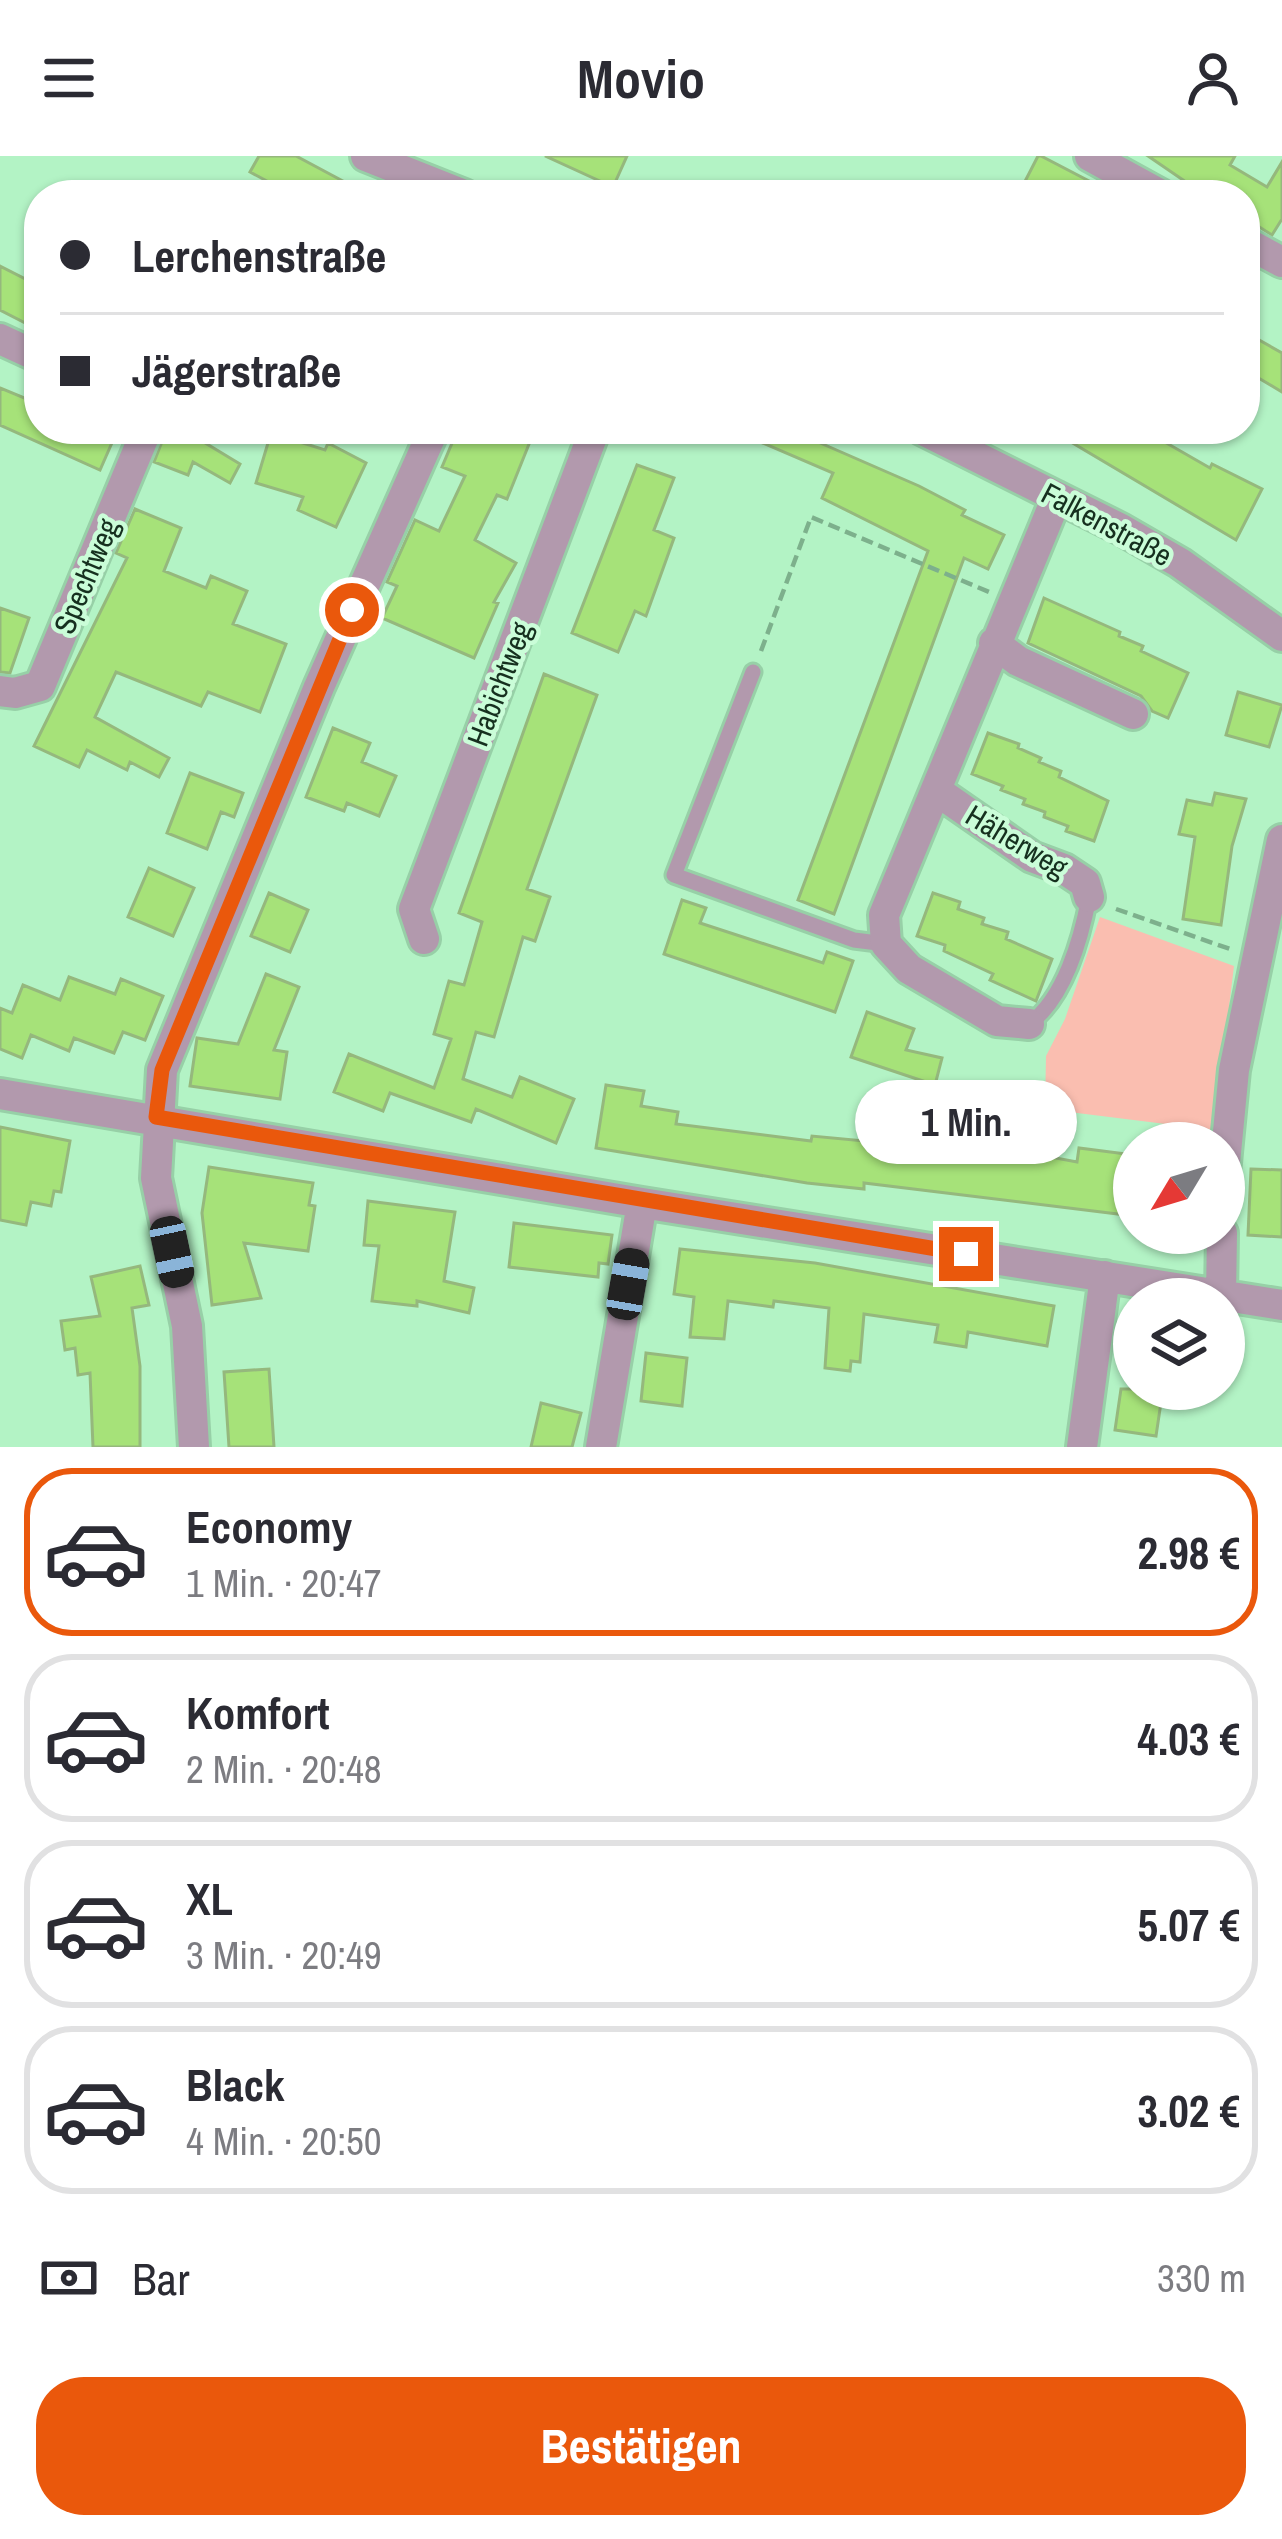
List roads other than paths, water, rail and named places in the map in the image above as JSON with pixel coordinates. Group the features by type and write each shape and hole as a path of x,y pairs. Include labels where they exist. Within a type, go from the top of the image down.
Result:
{"street":[{"path":"365,156 426,180"},
{"path":"1090,156 1134,180"},
{"name":"Spechtweg","path":"0,691 15,693 40,686 141,444"},
{"path":"194,1447 188,1326 156,1178 162,1070 319,687 427,444"},
{"name":"Habichtweg","path":"424,939 414,909 589,444"},
{"name":"Falkenstraße","path":"951,444 1180,563 1282,636"},
{"name":"Häherweg","path":"886,944 884,915 1057,496"},
{"path":"994,643 1018,661 1133,714"},
{"name":"Häherweg","path":"937,791 1032,857 1084,883 1089,898"},
{"path":"1229,1122 1234,1070 1271,962 1282,840"},
{"path":"886,944 909,969 997,1021 1029,1024"},
{"path":"0,1094 1117,1278"},
{"path":"602,1447 642,1203"},
{"path":"1082,1447 1105,1276"},
{"path":"1245,1299 1282,1305"}],"lane":[{"path":"753,672 674,875 854,940 886,944"},
{"path":"1029,1024 1049,1009 1085,920 1089,898"}]}
